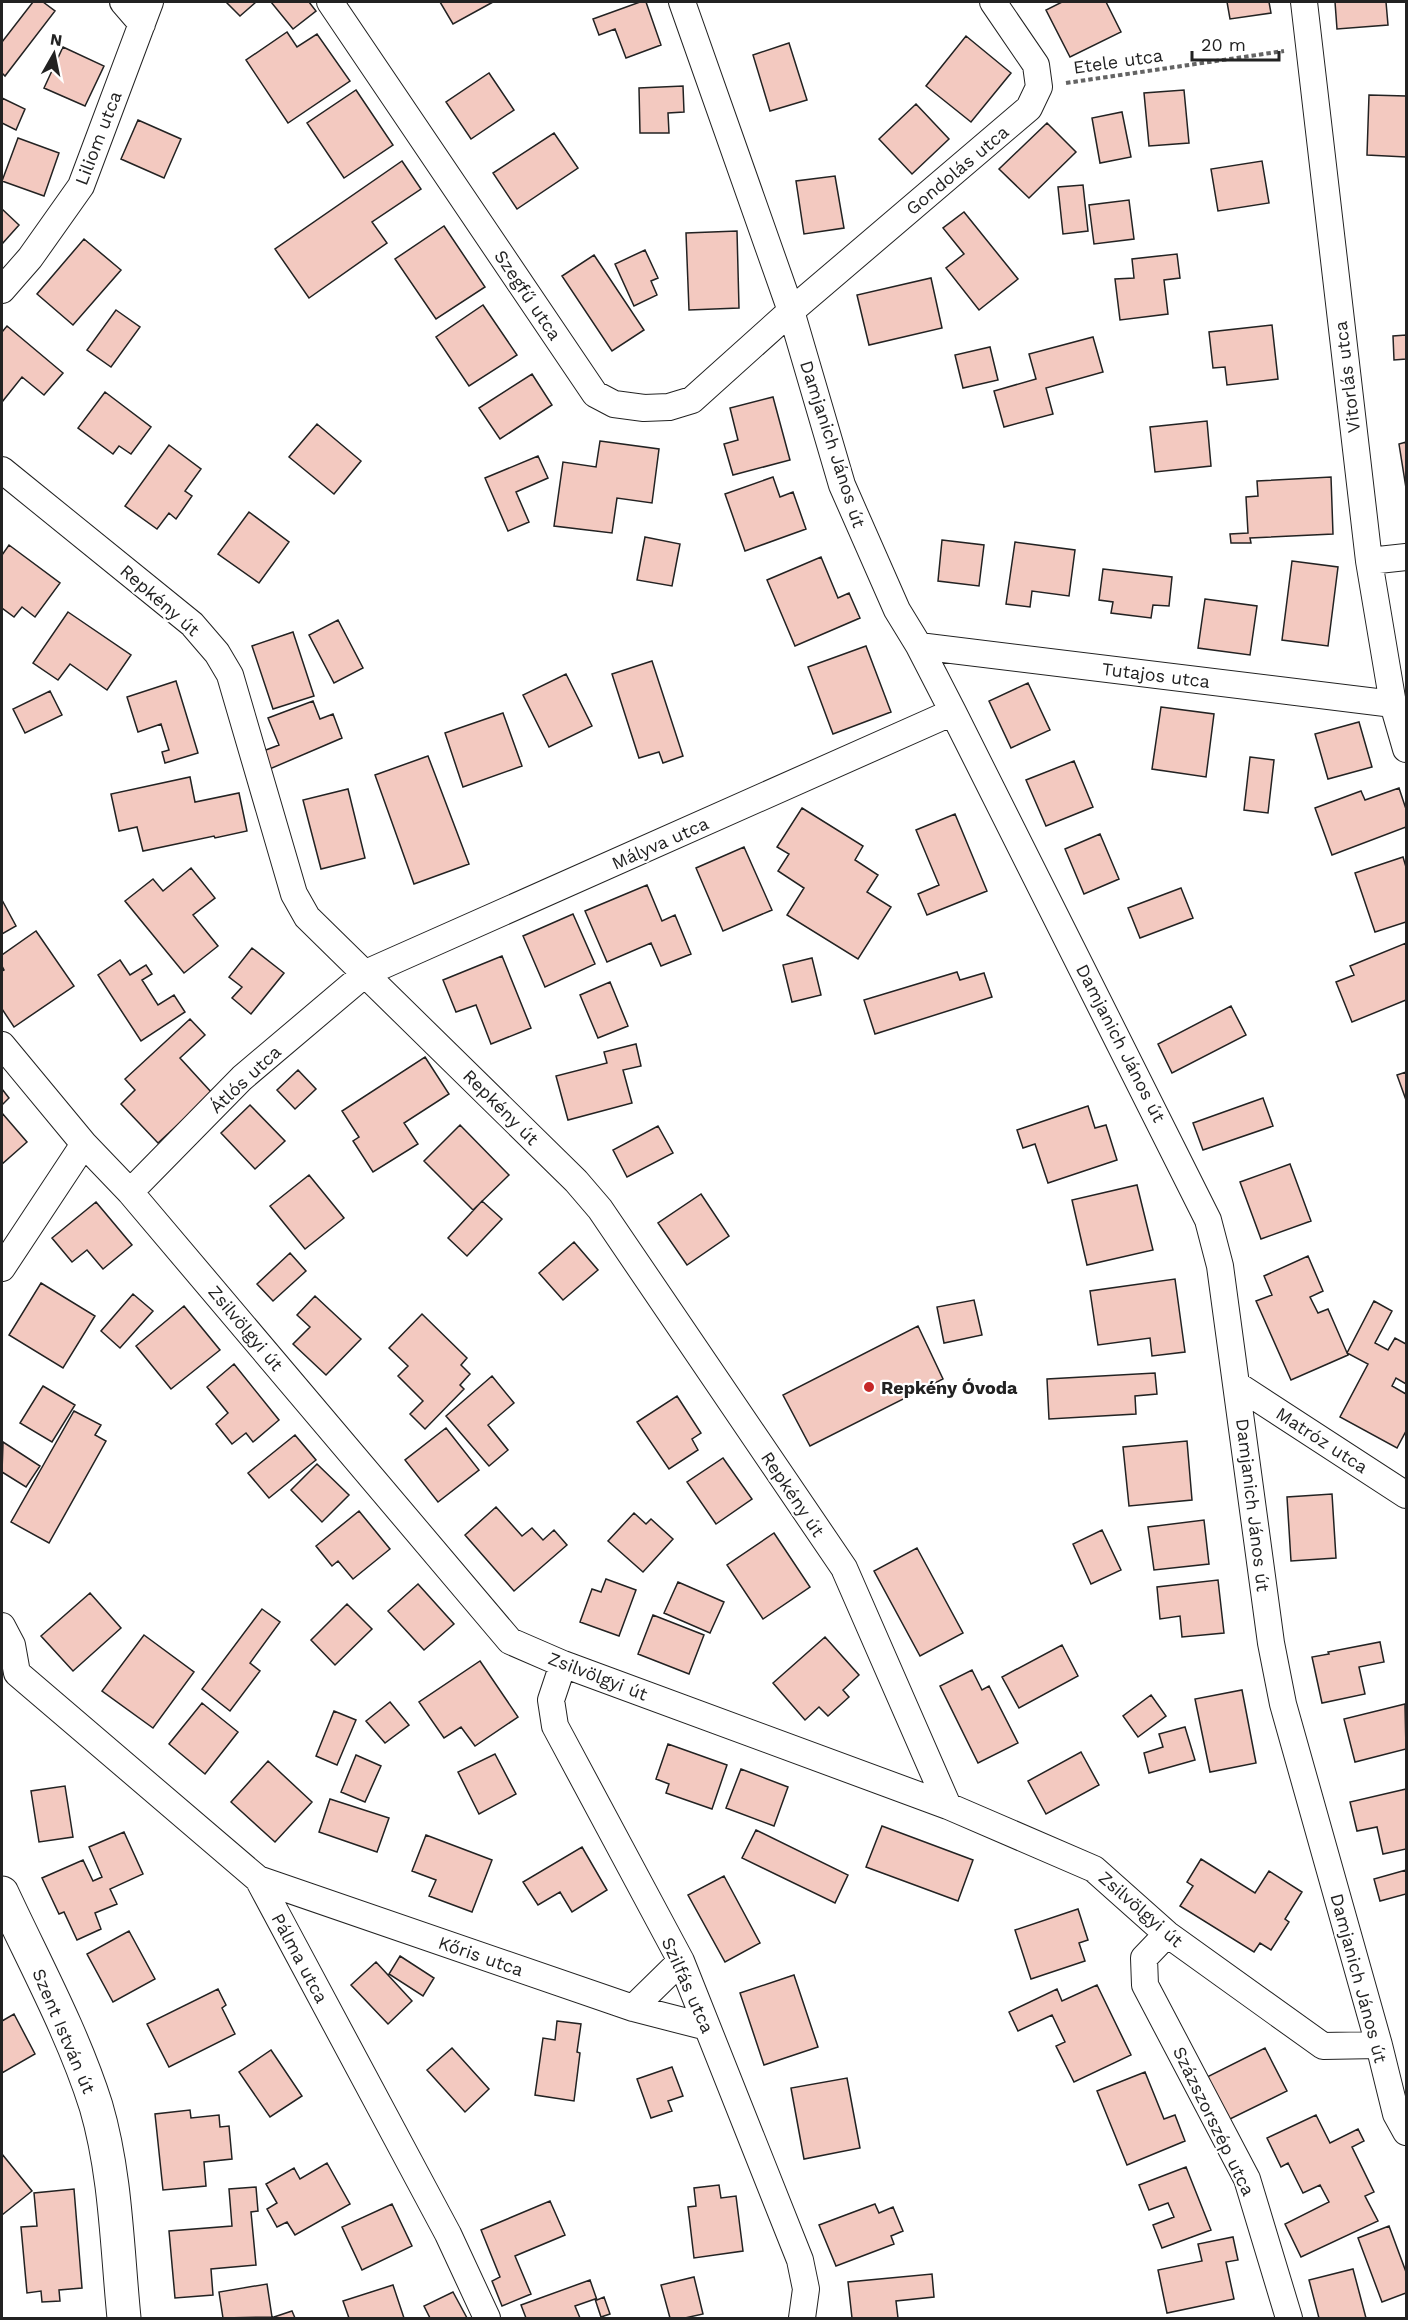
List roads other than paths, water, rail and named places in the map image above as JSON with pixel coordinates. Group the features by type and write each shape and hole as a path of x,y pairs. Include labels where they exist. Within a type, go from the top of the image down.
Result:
{"street":[{"path":"123,2 146,13"},
{"name":"Szegfű utca","path":"330,2 595,394 614,404 644,408 669,408 692,400 791,311"},
{"name":"Damjanich János út","path":"682,2 791,311 842,485 897,610 919,646 953,712 1208,1220 1220,1266 1271,1643 1283,1704 1379,2045 1396,2114 1407,2132"},
{"name":"Gondolás utca","path":"791,311 1029,108 1039,87 1035,65 993,2"},
{"name":"Vitorlás utca","path":"1304,2 1369,561 1393,704 1407,749"},
{"name":"Liliom utca","path":"2,290 30,258 81,186 146,13"},
{"name":"Repkény út","path":"2,470 192,624 217,653 230,675 294,894 308,917 576,1181 621,1238 844,1568 948,1806"},
{"path":"1369,561 1407,557"},
{"name":"Tutajos utca","path":"919,646 1393,704"},
{"name":"Mályva utca","path":"366,973 953,712"},
{"name":"Átlós utca","path":"130,1192 242,1078 366,973"},
{"name":"Zsilvölgyi út","path":"2,1045 84,1144 130,1192 510,1641 563,1664 948,1806 1094,1869 1167,1934 1323,2046 1379,2045"},
{"path":"2,1268 84,1144"},
{"name":"Matróz utca","path":"1237,1385 1407,1495"},
{"name":"Pálma utca","path":"2,1626 12,1645 9,1679 258,1879 448,2234 487,2319"},
{"name":"Szilfás utca","path":"563,1664 551,1700 555,1726 681,1961 800,2260 806,2289 802,2319"},
{"name":"Kőris utca","path":"258,1879 633,2008 707,2027"},
{"name":"Szent István út","path":"2,1893 82,2065 96,2107 111,2184 124,2319"},
{"name":"Százszorszép utca","path":"1167,1934 1144,1958 1145,1985 1247,2179 1289,2319"},
{"path":"633,2008 681,1961"}],"place":[{"name":"Repkény Óvoda","path":"869,1387"}]}
